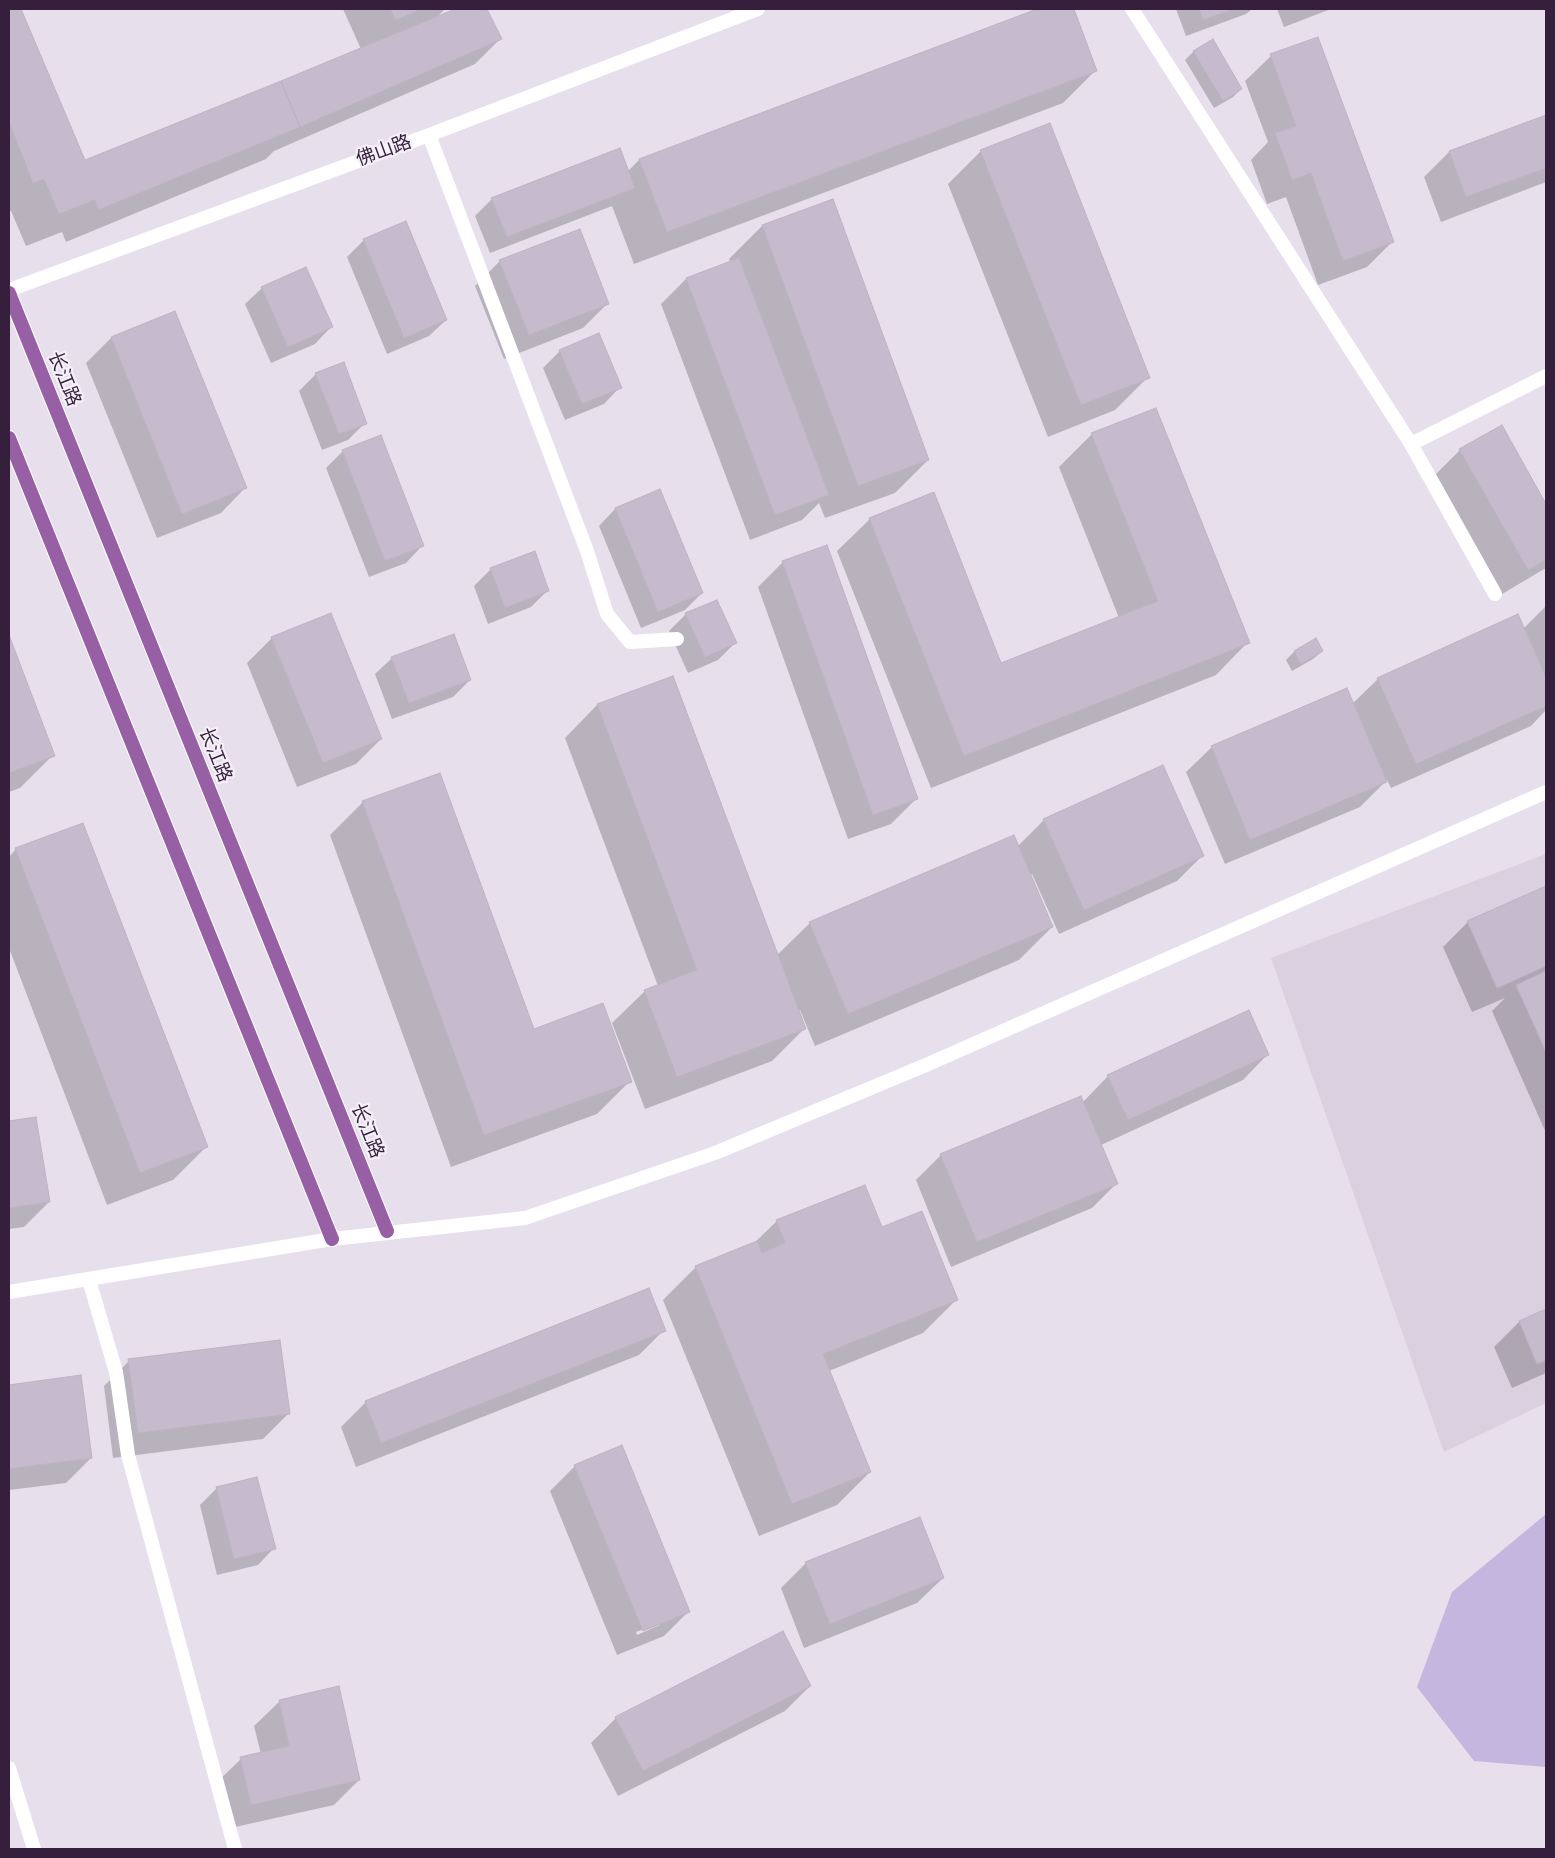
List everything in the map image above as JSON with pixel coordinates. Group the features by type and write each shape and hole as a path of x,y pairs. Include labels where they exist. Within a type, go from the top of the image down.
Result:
{"main road":[{"name":"长江路","path":"9,291 387,1231"},
{"path":"9,438 332,1239"}],"street":[{"name":"佛山路","path":"9,291 429,135 758,9"},
{"path":"1132,9 1411,444 1495,594"},
{"path":"429,135 587,550 607,614 630,642 677,639"},
{"path":"1411,444 1546,376"},
{"path":"9,1292 387,1231 525,1218 715,1153 926,1065 1546,792"},
{"path":"89,1280 116,1372 128,1455 235,1849"},
{"path":"9,1768 34,1849"}],"shaded area":[{"path":"1546,854 1546,1403 1444,1452 1271,958"},
{"path":"1546,1514 1546,1767 1474,1761 1417,1687 1452,1592"}],"building":[{"path":"9,9 21,9 85,160 281,81 300,127 98,210 95,200 59,214 44,179 33,183 9,122"},
{"path":"390,9 421,9 396,20"},
{"path":"455,9 487,9 502,39 300,127 281,81"},
{"path":"1037,9 1074,9 1097,71 667,232 639,159"},
{"path":"1199,9 1234,9 1203,20"},
{"path":"1318,37 1394,242 1343,261 1311,173 1292,180 1275,133 1296,126 1270,54"},
{"path":"1213,39 1242,89 1223,101 1193,51"},
{"path":"1546,115 1546,168 1466,197 1449,151"},
{"path":"1050,123 1150,378 1081,405 980,150"},
{"path":"620,148 635,188 507,237 491,198"},
{"path":"833,199 929,460 858,486 762,225"},
{"path":"406,221 447,320 404,338 363,239"},
{"path":"580,229 609,304 529,335 499,260"},
{"path":"739,258 829,495 775,515 686,278"},
{"path":"306,267 333,327 288,347 261,287"},
{"path":"175,311 247,488 182,514 111,337"},
{"path":"599,333 622,388 582,404 559,350"},
{"path":"344,362 367,424 339,434 315,373"},
{"path":"1156,408 1250,643 964,756 869,518 934,492 1001,663 1158,601 1091,433"},
{"path":"1502,425 1546,504 1546,560 1528,570 1459,449"},
{"path":"381,435 424,546 385,561 342,450"},
{"path":"660,489 703,593 658,612 615,508"},
{"path":"827,545 918,799 873,815 782,561"},
{"path":"535,551 549,591 505,608 490,568"},
{"path":"717,600 737,643 705,657 685,613"},
{"path":"331,613 382,739 323,763 271,637"},
{"path":"1518,614 1546,677 1546,706 1416,764 1377,678"},
{"path":"454,634 471,680 409,703 391,657"},
{"path":"9,635 55,756 9,773"},
{"path":"1316,638 1323,651 1301,664 1294,651"},
{"path":"673,676 806,1029 677,1077 644,990 697,970 597,704"},
{"path":"1347,688 1387,782 1250,840 1211,746"},
{"path":"1163,765 1204,856 1084,910 1043,819"},
{"path":"440,773 534,1029 603,1003 632,1082 484,1135 362,801"},
{"path":"83,823 208,1147 140,1173 15,848"},
{"path":"1014,835 1053,927 848,1014 809,922"},
{"path":"1546,886 1546,966 1497,988 1467,921"},
{"path":"1546,971 1546,1052 1516,985"},
{"path":"1249,1010 1269,1055 1128,1120 1107,1075"},
{"path":"1081,1096 1118,1184 977,1242 940,1154"},
{"path":"36,1117 50,1202 9,1208 9,1121"},
{"path":"865,1185 882,1227 922,1211 958,1300 823,1354 871,1472 792,1504 695,1266 757,1241 762,1253 785,1243 776,1220"},
{"path":"649,1288 666,1331 381,1443 365,1401"},
{"path":"1546,1309 1546,1360 1537,1364 1519,1321"},
{"path":"280,1340 290,1414 138,1433 128,1359"},
{"path":"81,1375 92,1458 9,1469 9,1385"},
{"path":"622,1445 690,1612 643,1631 574,1465"},
{"path":"257,1477 276,1549 234,1559 216,1487"},
{"path":"920,1517 944,1578 830,1624 805,1562"},
{"path":"783,1631 811,1686 643,1771 615,1717"},
{"path":"339,1686 360,1780 251,1805 240,1757 289,1746 279,1700"}]}
